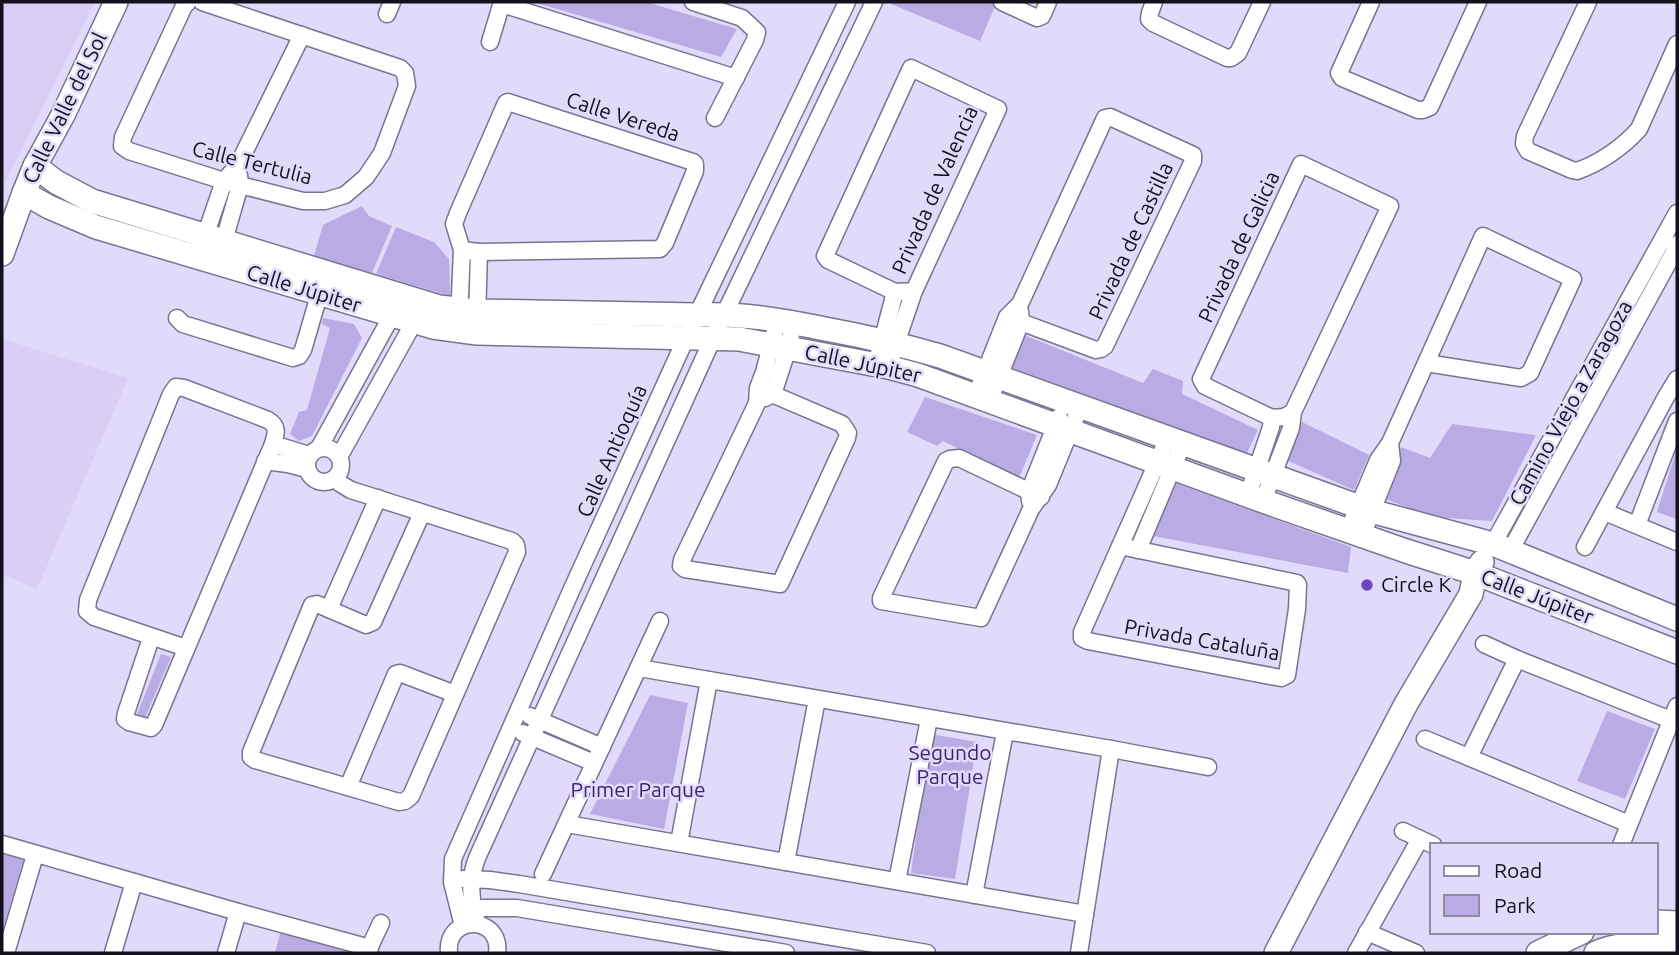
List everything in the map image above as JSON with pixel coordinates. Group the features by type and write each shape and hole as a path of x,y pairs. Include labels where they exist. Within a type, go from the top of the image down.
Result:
{"main road":[{"name":"Calle Valle del Sol","path":"2,254 35,166 63,115 116,2"},
{"name":"Calle Júpiter","path":"35,166 56,182 92,201 214,238 318,282 408,310 468,321 686,338 738,339 882,366 940,382 1355,533 1479,582 1677,652"},
{"name":"Calle Júpiter","path":"24,193 96,227 207,260 318,282"},
{"name":"Calle Júpiter","path":"468,321 725,314 786,321 889,341 940,356 1365,509 1501,547 1677,619"},
{"name":"Camino Viejo a Zaragoza","path":"1276,953 1406,704 1501,547"},
{"path":"1658,922 1677,923"},
{"path":"1538,953 1577,934"},
{"path":"1601,947 1664,944 1677,946"}],"street":[{"name":"Calle Tertulia","path":"188,2 123,137 122,146 129,151 232,183 303,201 325,201 345,195 366,177 382,153 407,86 405,73 400,68 202,2"},
{"path":"693,2 742,18 757,32 715,118"},
{"path":"742,18 748,2"},
{"name":"Calle Antioquía","path":"468,918 471,878 477,858 713,338 874,2"},
{"path":"1002,2 1037,18 1042,16 1048,2"},
{"path":"1154,2 1149,19 1153,23 1231,58 1238,53 1262,2"},
{"path":"1371,2 1339,74 1342,78 1418,110 1430,107 1478,2"},
{"path":"1588,2 1525,136 1524,144 1528,151 1577,171 1621,146 1639,129 1677,44"},
{"path":"490,42 502,3 736,78"},
{"path":"844,3 867,17"},
{"name":"Calle Antioquía","path":"468,918 452,882 453,859 570,591 844,3"},
{"path":"207,260 238,165 302,36"},
{"name":"Privada de Valencia","path":"911,68 998,109 914,291 895,292 828,260 825,256 911,68"},
{"name":"Calle Vereda","path":"462,250 660,249 670,231 695,164 506,103 456,219 455,231 462,250 468,321"},
{"name":"Privada de Castilla","path":"983,398 1020,304 1105,118 1110,117 1193,155 1193,161 1105,346 1096,350 1014,320"},
{"name":"Privada de Galicia","path":"1255,498 1264,472 1272,418 1205,386 1200,379 1301,164 1390,205 1293,412 1291,428 1264,472"},
{"name":"Camino Viejo a Zaragoza","path":"1501,547 1677,213"},
{"path":"1355,533 1392,461 1390,443 1483,236 1573,279 1530,373 1526,376 1521,378 1426,363"},
{"name":"Camino Viejo a Zaragoza","path":"1501,547 1677,243"},
{"path":"468,321 479,251"},
{"path":"177,318 183,324 287,357 293,349 318,282"},
{"path":"889,341 914,291"},
{"path":"882,366 889,341 895,292"},
{"path":"408,310 339,457 341,468 330,481 313,479 312,458 408,310"},
{"path":"763,395 842,424 848,433 847,438 780,583 685,569 681,566 682,560 763,395 786,321"},
{"path":"1585,547 1677,379"},
{"path":"151,638 125,719 151,728 154,724 265,461 275,436 276,425 268,420 176,387 89,600 88,611 94,617 186,648"},
{"path":"1034,499 959,458 946,461 881,601 981,618 1034,499 1073,404"},
{"path":"1272,418 1284,417 1293,412"},
{"path":"1637,525 1677,421"},
{"path":"275,436 312,458"},
{"name":"Privada Cataluña","path":"1138,550 1175,441"},
{"path":"265,461 288,464 312,458 330,449 339,457"},
{"name":"Privada Cataluña","path":"1119,546 1297,583 1297,609 1285,677 1082,638 1082,632 1119,546 1165,465"},
{"path":"335,478 345,487 512,541 517,551 411,796 405,801 399,802 255,760 251,757 251,752 312,605 317,604 366,625 373,622 422,513"},
{"path":"329,609 379,498"},
{"path":"1605,512 1677,542"},
{"path":"570,591 592,601"},
{"path":"544,874 660,621"},
{"path":"1484,644 1517,659 1674,713 1622,843"},
{"path":"1469,757 1517,659"},
{"path":"639,668 1208,767"},
{"path":"348,787 396,674 400,673 455,694"},
{"path":"679,843 709,680"},
{"path":"786,862 817,699"},
{"path":"518,711 602,747"},
{"path":"897,881 929,719"},
{"path":"511,728 594,764"},
{"path":"974,895 1005,732"},
{"path":"1425,739 1629,824"},
{"path":"1079,953 1111,749"},
{"path":"567,824 1085,914"},
{"path":"1356,953 1426,842 1403,831"},
{"path":"2,844 368,950 381,923"},
{"path":"6,953 35,855"},
{"path":"452,882 471,878 519,884 927,953"},
{"path":"113,953 134,882"},
{"path":"642,929 647,906"},
{"path":"449,953 451,938 468,918 499,907 786,953"},
{"path":"226,953 238,912"},
{"path":"468,918 494,935 497,953"},
{"path":"1367,932 1416,953"}],"shaded area":[{"path":"2,2 95,2 2,188"},
{"path":"2,339 128,378 37,589 2,574"}],"green space":[{"path":"533,2 646,2 737,29 721,57"},
{"path":"997,2 980,41 891,4"},
{"path":"362,206 369,216 392,226 372,273 314,256 323,225"},
{"path":"396,227 434,242 449,259 450,296 376,274"},
{"path":"323,318 354,324 362,338 312,436 299,441 290,434 299,412 307,410 330,328 322,324"},
{"path":"1024,335 1143,383 1153,369 1183,381 1182,394 1258,430 1247,453 1007,371"},
{"path":"925,397 1037,435 1019,478 943,441 937,446 907,432"},
{"path":"1300,421 1369,455 1354,490 1286,460"},
{"path":"1452,424 1536,435 1492,521 1433,517 1385,499 1401,447 1430,458"},
{"path":"1677,448 1677,519 1657,512"},
{"path":"1175,483 1351,547 1348,573 1153,536"},
{"path":"161,654 171,657 145,718 137,714"},
{"name":"Primer Parque","path":"650,695 688,703 664,829 590,814"},
{"path":"1607,711 1655,729 1625,799 1577,781"},
{"name":"Segundo Parque","path":"930,734 977,742 955,879 911,873"},
{"path":"2,852 24,858 2,933"},
{"path":"281,930 352,948 350,953 275,953"}],"place":[{"name":"Circle K","path":"1367,585"}]}
